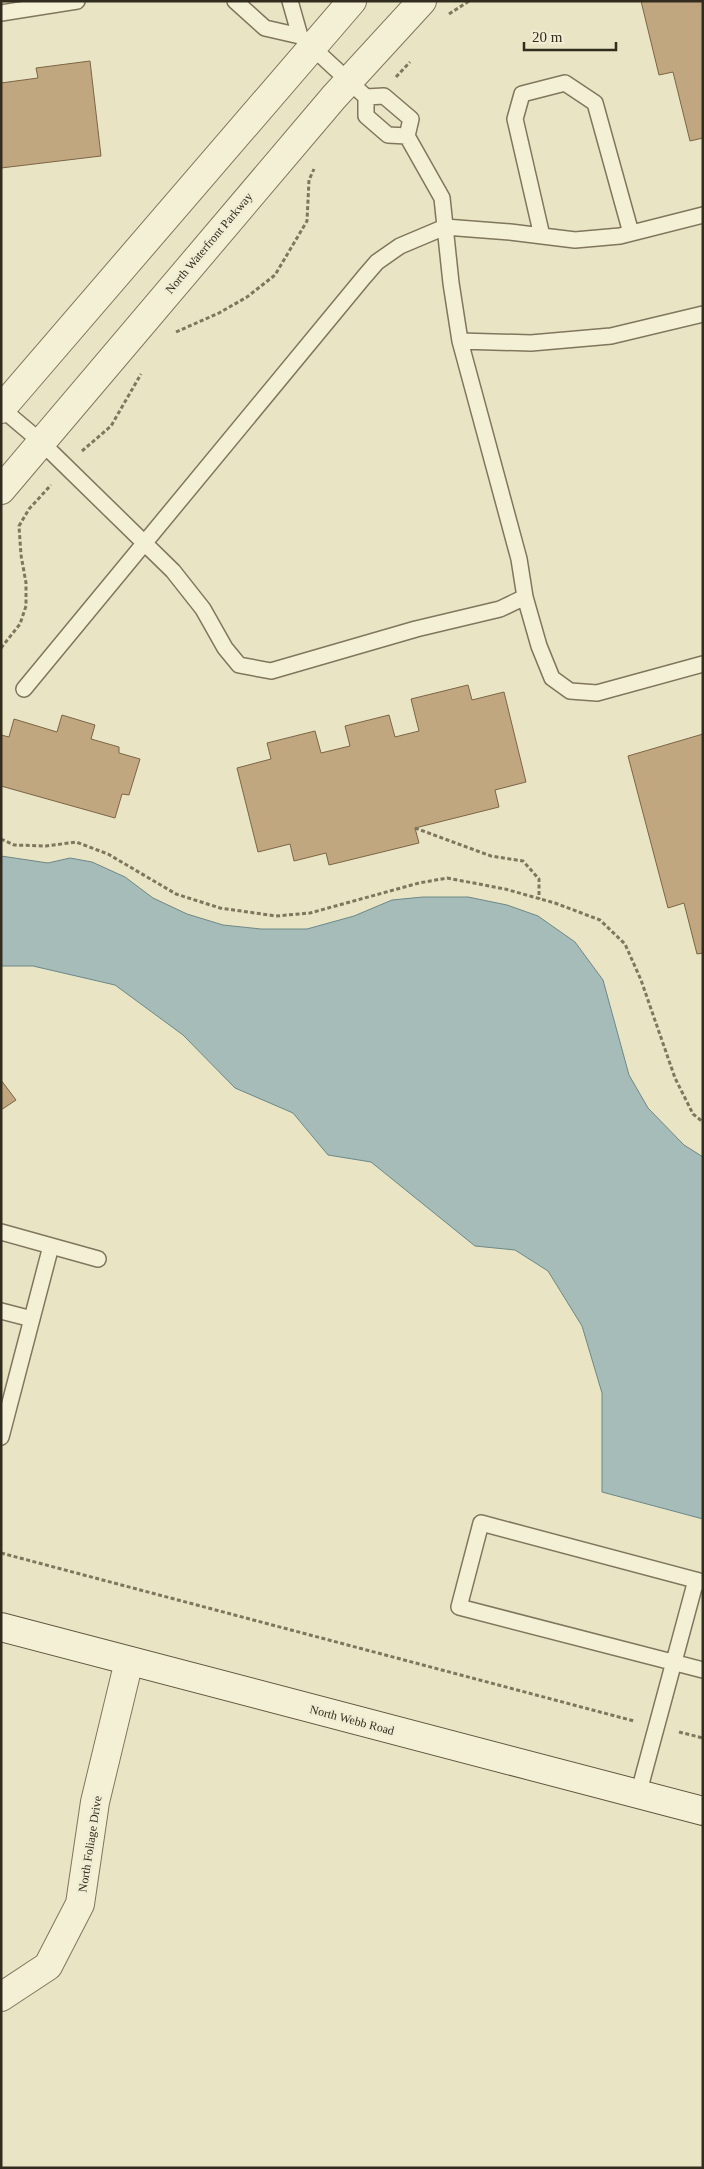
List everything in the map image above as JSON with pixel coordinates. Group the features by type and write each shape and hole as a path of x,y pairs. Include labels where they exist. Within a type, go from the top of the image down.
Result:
{"street":[{"path":"2,408 306,42 352,1"},
{"name":"North Waterfront Parkway","path":"1,490 40,442 364,91 422,1"},
{"name":"North Webb Road","path":"1,1627 703,1812"},
{"name":"North Foliage Drive","path":"1,1997 48,1966 80,1904 95,1802 129,1661"}],"lane":[{"path":"1,12 77,1"},
{"path":"235,1 265,28 306,42 364,91 384,96 411,119 407,136 442,198 451,283 460,341 518,559 525,597 538,646 552,678 570,691 597,693 703,664"},
{"path":"290,1 306,42"},
{"path":"542,236 515,119 522,94 565,83 595,103 631,233"},
{"path":"364,91 366,116 388,135 407,136"},
{"path":"24,689 377,262 400,246 445,227 575,240 631,233 703,214"},
{"path":"460,341 531,343 611,336 703,314"},
{"path":"2,408 67,467 174,571 204,609 225,648 239,665 271,671 416,629 500,609 525,597"},
{"path":"1,1232 98,1259"},
{"path":"1,1437 51,1246"},
{"path":"1,1311 32,1319"},
{"path":"638,1795 675,1662 699,1581 481,1522 458,1607 675,1662 703,1670"}],"path":[{"path":"449,15 469,1"},
{"path":"364,91 411,61"},
{"path":"168,336 190,324 219,314 248,297 275,275 308,221 309,180 317,163"},
{"path":"1,648 20,624 26,606 26,584 19,526 29,509 67,467 111,426 145,368"},
{"path":"416,828 491,856 523,861 538,879 539,899"},
{"path":"1,839 14,845 46,846 76,842 108,854 176,894 220,908 276,916 310,913 419,883 447,878 505,889 600,920 625,944 642,980 675,1078 693,1114 703,1122"},
{"path":"1,1553 703,1738"}],"water":[{"path":"1,856 48,863 70,858 92,862 125,877 153,898 187,914 223,925 261,929 307,929 354,916 392,900 423,897 468,897 507,905 538,916 575,942 603,980 629,1075 648,1108 684,1145 703,1157 703,1519 602,1492 602,1393 582,1326 548,1271 515,1250 475,1246 371,1162 328,1155 293,1113 235,1088 183,1035 115,985 33,966 1,966"}],"building":[{"path":"641,1 703,1 703,138 690,141 673,72 659,75"},
{"path":"90,61 101,156 1,168 1,83 38,78 36,68"},
{"path":"468,685 472,700 504,692 526,782 495,790 499,807 415,828 419,843 329,865 326,853 294,861 290,844 258,852 237,768 271,759 267,743 315,731 321,753 350,746 345,726 389,715 395,737 419,731 411,699"},
{"path":"62,715 95,725 91,739 119,747 119,753 140,759 129,795 122,794 115,818 1,786 1,735 9,737 14,719 57,732"},
{"path":"703,734 703,953 697,954 684,903 668,908 628,756"},
{"path":"1,1080 16,1100 1,1110"}]}
